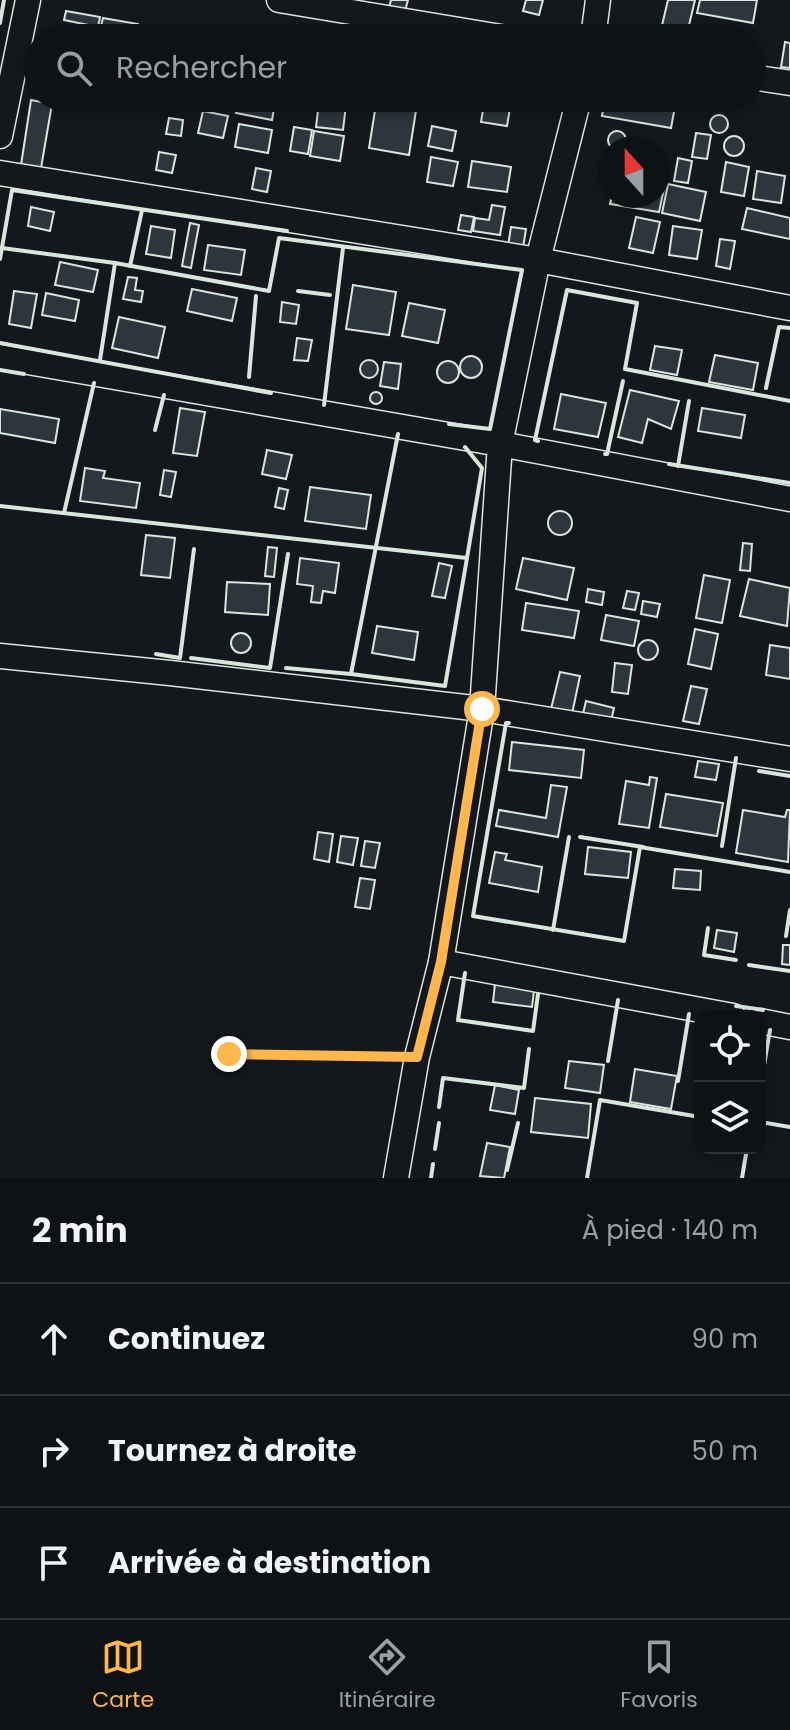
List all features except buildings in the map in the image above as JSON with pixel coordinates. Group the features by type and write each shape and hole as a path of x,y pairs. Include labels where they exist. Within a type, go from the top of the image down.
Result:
{"street":[{"path":"0,136 28,0"},
{"path":"279,0 423,24"},
{"path":"595,24 598,0"},
{"path":"766,79 790,83"},
{"path":"396,1178 417,1057 441,962 482,709 500,444 538,260 575,112"},
{"path":"0,173 538,260 790,308"},
{"path":"0,357 500,444 790,499"},
{"path":"0,656 482,709 790,759"},
{"path":"441,962 701,1010"},
{"path":"766,1022 790,1027"}],"path":[{"path":"229,1054 417,1057"}],"wall":[{"path":"0,23 4,0"},
{"path":"0,259 12,190 287,231"},
{"path":"130,266 142,210"},
{"path":"2,248 115,263 269,291 279,238 522,270 490,429 449,424"},
{"path":"324,405 343,248"},
{"path":"100,360 115,263"},
{"path":"538,441 535,440 567,290 637,303 625,369 790,401"},
{"path":"298,291 330,295"},
{"path":"249,377 256,296"},
{"path":"766,388 779,327 790,328"},
{"path":"0,343 271,393"},
{"path":"0,370 24,374"},
{"path":"605,454 623,381"},
{"path":"64,513 94,383"},
{"path":"155,430 164,395"},
{"path":"678,466 689,401"},
{"path":"286,668 351,674 398,434"},
{"path":"0,506 467,558 482,468 465,447"},
{"path":"669,464 790,483"},
{"path":"156,654 180,658 194,549"},
{"path":"191,658 270,668 288,554"},
{"path":"351,674 445,686 467,558"},
{"path":"509,723 506,723 473,916 624,941 640,847 790,872"},
{"path":"722,846 736,758"},
{"path":"759,771 790,776"},
{"path":"553,930 569,837"},
{"path":"580,837 643,847"},
{"path":"786,936 790,910"},
{"path":"708,928 704,955 736,960"},
{"path":"749,965 790,971"},
{"path":"465,973 458,1020 533,1031 538,994"},
{"path":"608,1061 618,1000"},
{"path":"736,1006 763,1010"},
{"path":"678,1081 689,1014"},
{"path":"761,1082 770,1030"},
{"path":"439,1107 443,1078 524,1088 529,1049"},
{"path":"587,1178 600,1100 694,1116"},
{"path":"435,1149 439,1123"},
{"path":"507,1170 518,1123"},
{"path":"766,1123 790,1127"},
{"path":"742,1178 746,1154"},
{"path":"431,1178 433,1164"}],"route":[{"path":"229,1054 417,1057 441,962 482,709"}]}
